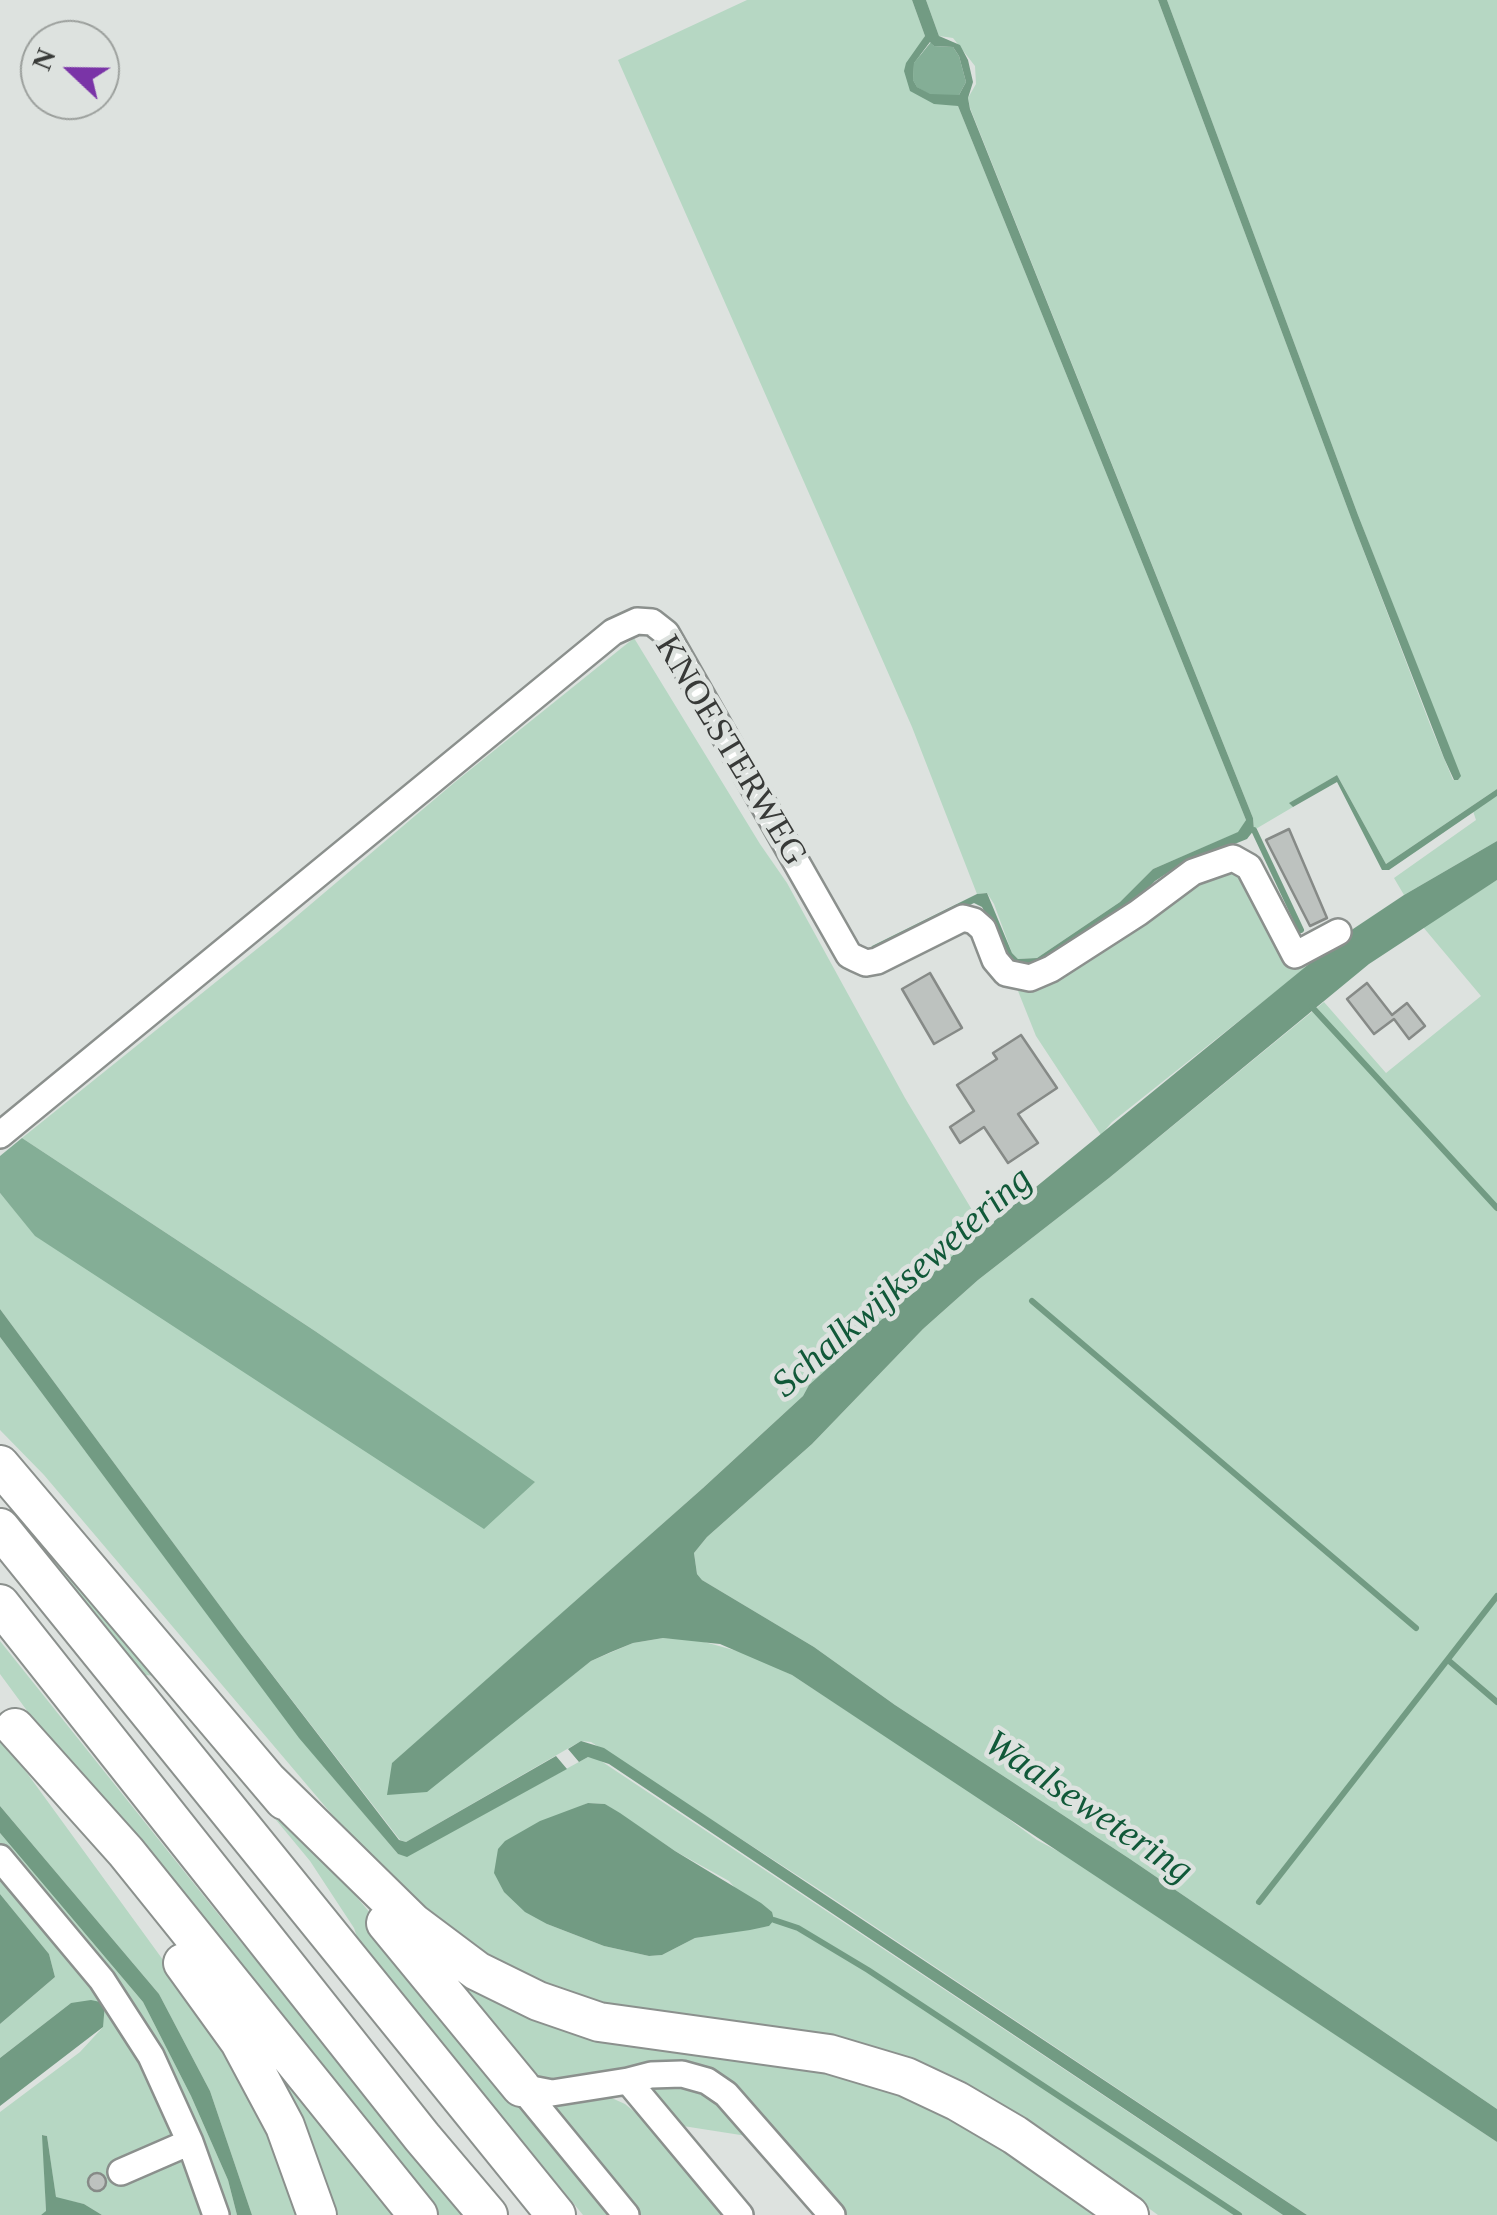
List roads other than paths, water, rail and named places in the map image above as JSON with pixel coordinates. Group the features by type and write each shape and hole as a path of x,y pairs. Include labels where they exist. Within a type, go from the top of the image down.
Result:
{"highway":[{"path":"0,1465 268,1780 521,2087"},
{"path":"0,1528 556,2215"},
{"path":"0,1604 488,2215"},
{"path":"8,1718 240,2042 285,2126 317,2215"},
{"path":"8,1718 126,1852 418,2215"},
{"path":"268,1780 413,1923 492,1978 538,2002 599,2022 828,2054 906,2077 1015,2135 1129,2215"}],"street":[{"name":"KNOESTERWEG","path":"0,1135 613,632 637,621 652,622 666,633 849,955 855,958 866,962 882,960 964,918 983,929 995,960 1006,973 1030,978 1051,969 1194,872 1232,858 1249,867 1295,955 1338,932"},
{"path":"0,1858 102,1980 150,2056 190,2142 216,2215"},
{"path":"521,2087 552,2092 651,2075 682,2074 707,2082 726,2094 832,2215"},
{"path":"628,2081 740,2215"},
{"path":"521,2087 626,2215"},
{"path":"121,2172 190,2142"}],"waterway":[{"path":"1254,830 1301,930"},
{"path":"1312,1007 1497,1208"},
{"path":"1032,1301 1416,1628"},
{"path":"1259,1902 1497,1596"},
{"path":"1448,1660 1497,1702"},
{"path":"774,1920 798,1928 868,1970 1239,2215"}],"water label":[{"name":"Schalkwijksewetering","path":"903,1283"},
{"name":"Waalsewetering","path":"1088,1808"}]}
